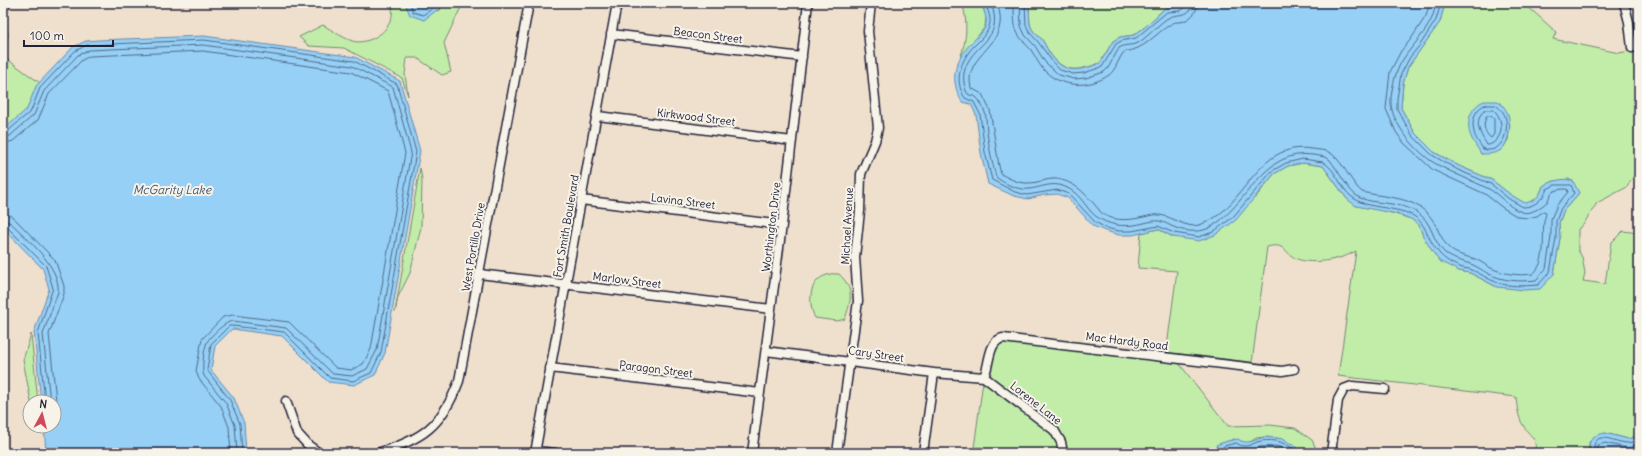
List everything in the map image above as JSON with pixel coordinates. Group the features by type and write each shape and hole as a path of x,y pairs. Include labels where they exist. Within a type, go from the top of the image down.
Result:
{"street":[{"name":"West Portillo Drive","path":"376,453 407,444 432,427 452,400 459,381 529,3"},
{"name":"Fort Smith Boulevard","path":"535,452 581,200 598,116 617,3"},
{"name":"Worthington Drive","path":"752,453 782,225 808,3"},
{"name":"Michael Avenue","path":"837,453 858,301 855,257 860,211 861,174 876,141 878,128 868,31 871,3"},
{"path":"1624,3 1629,22 1632,48"},
{"name":"Beacon Street","path":"611,34 802,57"},
{"name":"Kirkwood Street","path":"598,116 792,141"},
{"name":"Lavina Street","path":"581,200 782,225"},
{"name":"Marlow Street","path":"479,274 566,283 771,309"},
{"name":"Mac Hardy Road","path":"984,377 988,368 991,348 994,342 1003,338 1282,371 1294,369"},
{"name":"Cary Street","path":"766,351 934,373 984,377"},
{"name":"Paragon Street","path":"550,368 760,393"},
{"path":"923,453 934,373"},
{"name":"Lorene Lane","path":"984,377 1054,430 1061,442 1062,453"},
{"path":"1331,453 1338,400 1344,389 1352,386 1385,388"},
{"path":"286,401 297,433 319,453"},
{"path":"535,452 555,453"}],"green space":[{"path":"3,3 11,3 6,17 8,35 4,57 64,100 3,155"},
{"path":"391,3 405,3 438,11 446,3 463,3 444,43 451,72 442,75 417,58 407,58 405,74 408,96 402,78 344,48 309,46 299,37 323,25 344,38 353,41 357,42 372,39 379,35 389,24 392,18"},
{"path":"962,3 981,3 986,16 985,27 960,58 966,30"},
{"path":"1028,3 1186,3 1179,7 1165,8 1134,35 1120,37 1113,41 1100,63 1086,68 1074,69 1062,66 1050,53 1043,41 1032,30"},
{"path":"1445,3 1476,3 1479,5 1483,3 1524,3 1556,32 1553,39 1619,53 1639,48 1639,167 1627,187 1597,203 1583,225 1578,229 1578,250 1582,257 1585,273 1583,281 1605,284 1611,243 1623,231 1639,233 1638,435 1628,439 1605,433 1589,442 1589,453 1534,453 1534,440 1521,422 1516,397 1338,376 1356,251 1343,257 1327,261 1311,262 1293,257 1281,247 1267,247 1252,363 1166,354 1177,271 1138,268 1141,233 1158,229 1173,237 1256,197 1274,174 1288,166 1303,163 1323,166 1347,199 1411,219 1419,225 1423,236 1459,271 1470,273 1497,287 1554,274 1560,238 1559,223 1564,210 1579,193 1569,179 1554,181 1543,186 1537,198 1525,204 1492,180 1459,166 1434,152 1415,133 1401,108 1403,84 1408,67 1440,22","holes":["1510,124 1508,140 1502,149 1481,154 1477,145"]},
{"path":"420,168 422,179 421,227 410,273 398,297 395,312"},
{"path":"830,274 839,274 850,290 850,301 845,319 837,321 815,318 811,306 811,293 813,287 821,278"},
{"path":"31,334 37,394 29,394 23,360"},
{"path":"1003,341 1178,362 1228,426 1270,425 1295,428 1312,440 1318,453 1300,453 1294,444 1289,443 1285,439 1265,437 1256,438 1249,443 1234,439 1216,447 1220,453 1066,452 1062,435 1056,427 988,376 992,356 996,348"},
{"path":"983,381 1052,432 1056,438 1059,453 990,453 983,448 974,448"}],"water":[{"path":"405,3 446,3 424,20 410,15"},
{"path":"981,3 1028,3 1032,30 1043,41 1056,61 1062,66 1073,70 1086,68 1100,63 1113,41 1120,37 1134,35 1165,8 1179,7 1186,3 1445,3 1440,22 1408,67 1403,84 1401,108 1415,133 1434,152 1459,166 1492,180 1511,195 1525,203 1537,198 1543,186 1547,184 1562,180 1573,181 1579,193 1564,210 1559,223 1560,238 1554,274 1540,289 1524,290 1497,287 1470,273 1459,271 1439,261 1423,236 1419,225 1411,219 1397,214 1356,206 1347,199 1323,166 1303,163 1288,166 1274,174 1236,220 1215,235 1199,241 1173,237 1158,229 1133,235 1119,235 1093,226 1068,198 1057,194 1044,195 1028,199 1014,196 988,184 981,153 976,115 971,104 962,102 958,94 955,78 957,64 965,50 981,34 985,27 986,18"},
{"name":"McGarity Lake","path":"204,36 355,57 400,81 420,151 385,353 375,375 354,385 328,382 282,336 232,329 215,346 211,370 234,398 244,423 246,453 46,453 45,434 62,434 62,394 40,394 34,332 49,289 43,269 3,228 3,130 27,109 36,86 73,47 86,41"},
{"path":"1484,101 1497,101 1504,107 1509,118 1509,130 1505,146 1500,151 1489,154 1481,154 1471,137 1469,129 1469,119 1473,110"},
{"path":"1605,433 1628,439 1639,435 1639,453 1589,453 1590,441 1592,438"},
{"path":"1265,437 1285,439 1289,443 1296,446 1300,453 1220,453 1216,445 1235,439 1248,442"}]}
